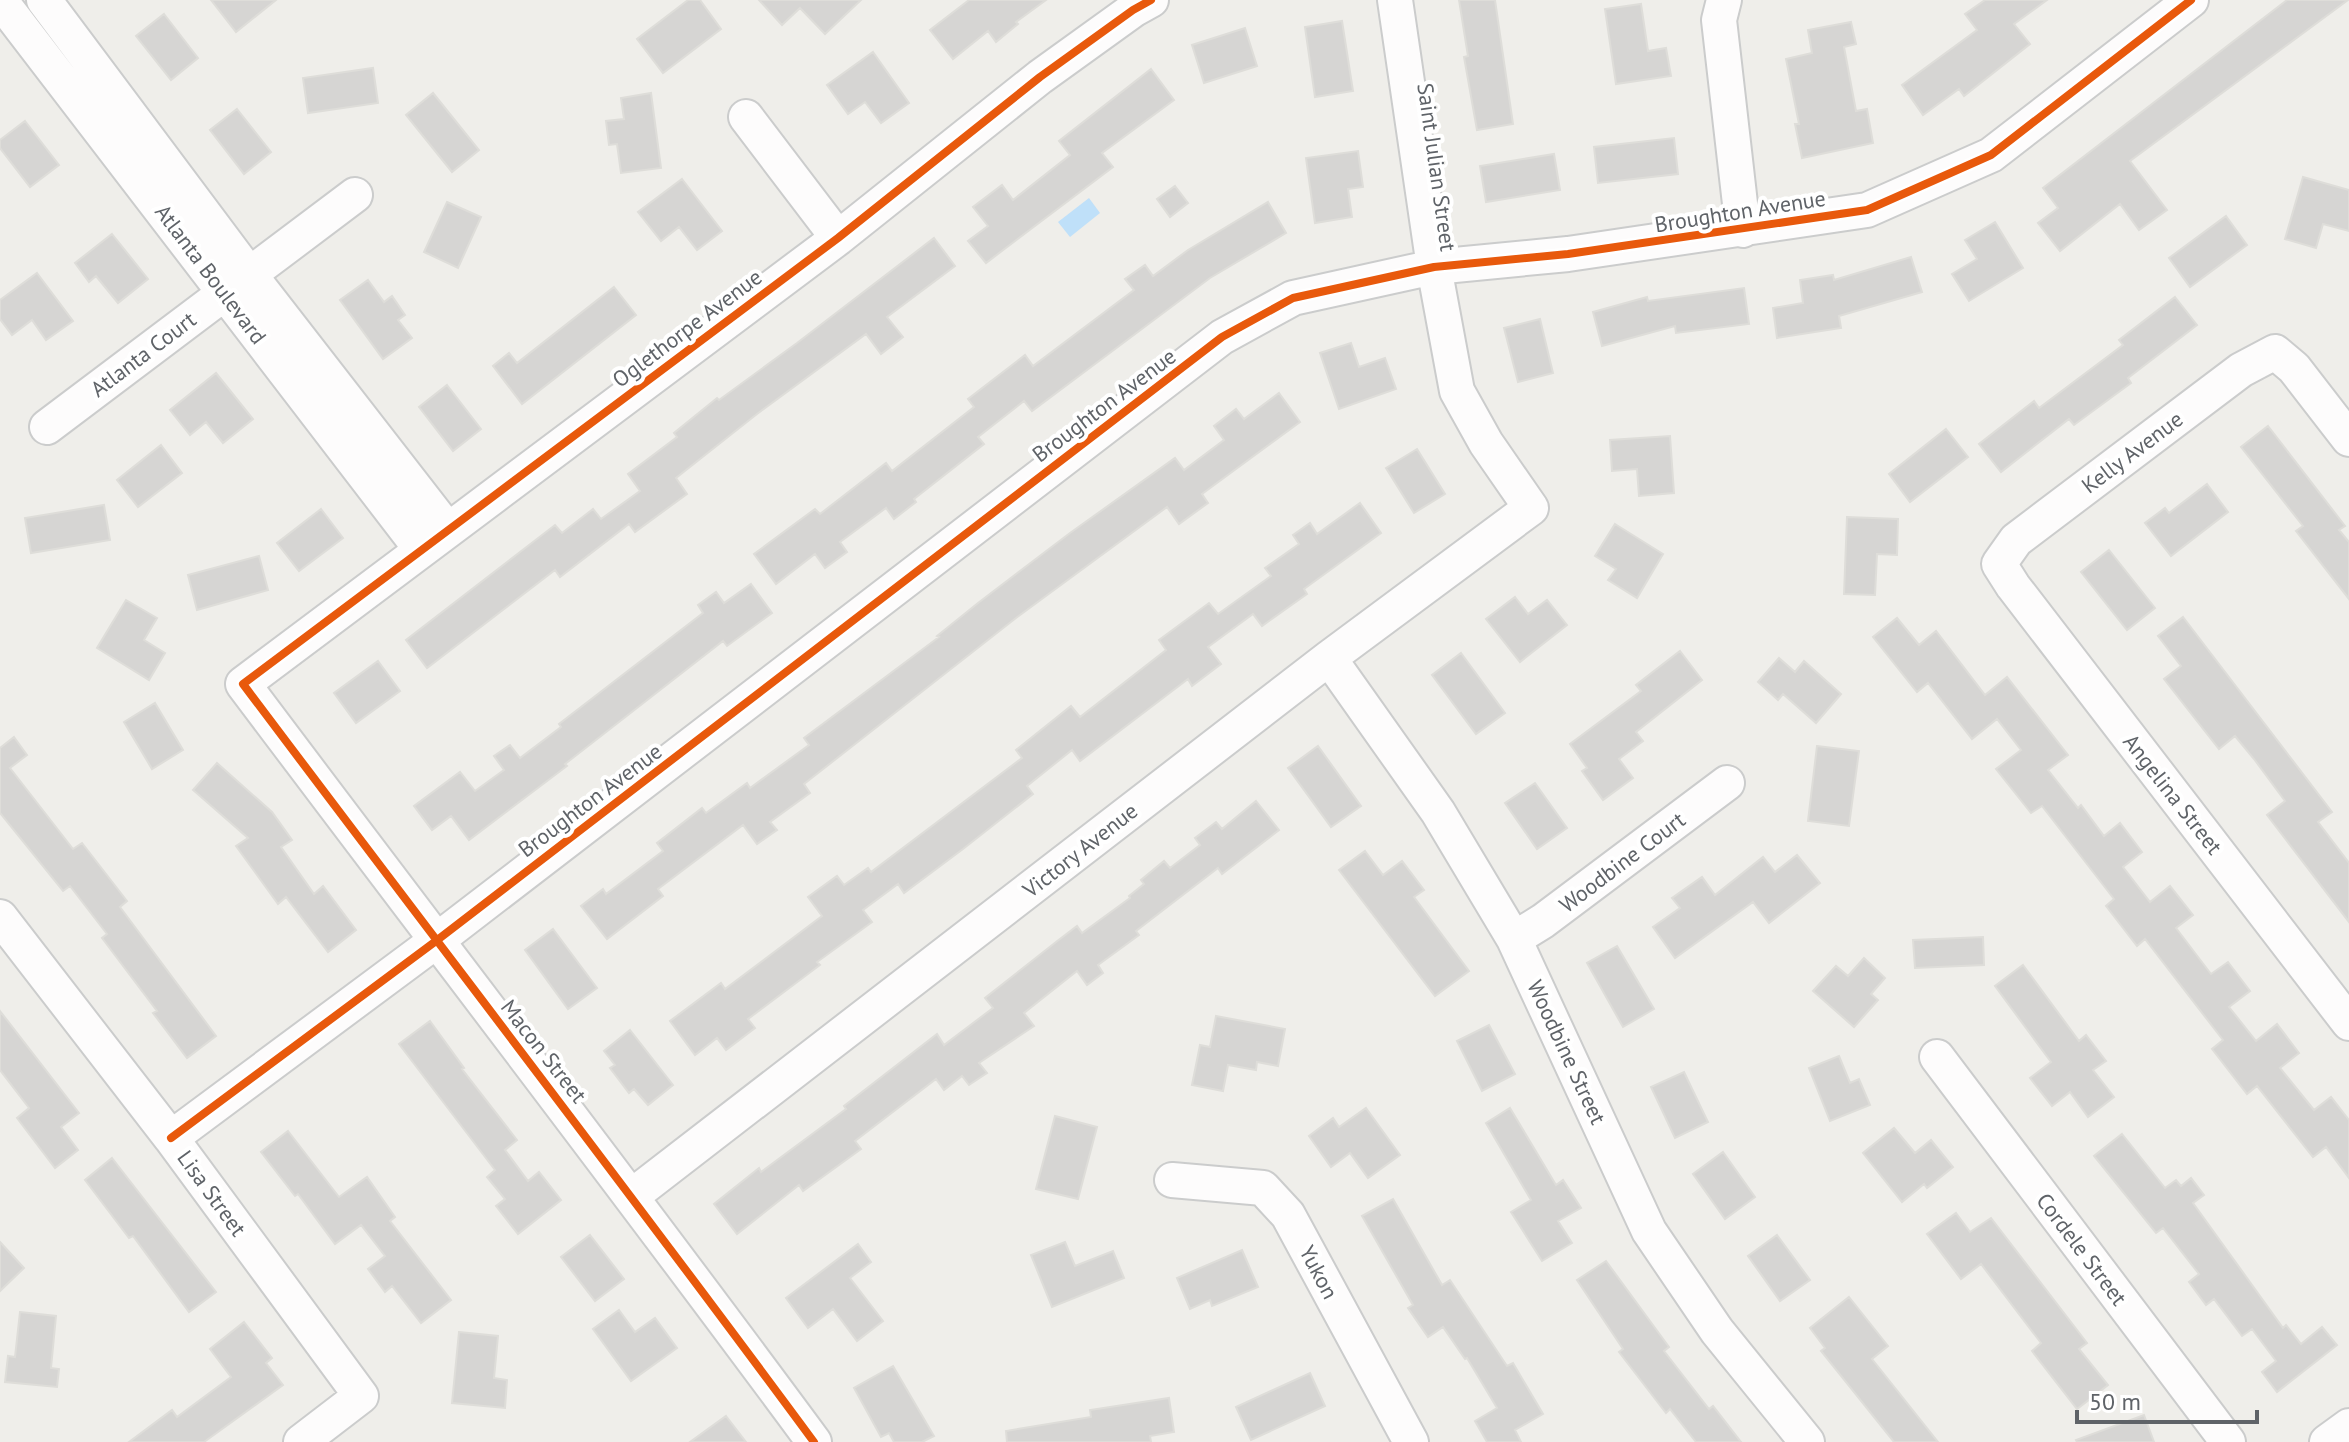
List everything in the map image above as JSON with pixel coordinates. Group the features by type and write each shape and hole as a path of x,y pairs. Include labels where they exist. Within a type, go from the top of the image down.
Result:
{"street":[{"name":"Atlanta Boulevard","path":"0,0 11,36 236,283"},
{"name":"Oglethorpe Avenue","path":"243,684 838,238 1040,77 1151,0"},
{"name":"Saint Julian Street","path":"1395,0 1434,267 1457,391 1486,443 1531,508"},
{"path":"1724,0 1719,20 1743,230"},
{"name":"Broughton Avenue","path":"171,1138 436,941 1222,337 1293,298 1434,267 1568,254 1867,210 1991,155 2191,0"},
{"name":"Atlanta Boulevard","path":"51,2 236,283 434,539"},
{"path":"11,36 51,2"},
{"path":"746,117 838,238"},
{"name":"Atlanta Court","path":"47,427 355,195"},
{"name":"Kelly Avenue","path":"1999,564 2016,540 2241,370 2275,352 2294,368 2349,439"},
{"name":"Victory Avenue","path":"632,1196 1329,658 1531,508"},
{"name":"Angelina Street","path":"1999,564 2349,1023"},
{"name":"Woodbine Street","path":"1329,658 1438,812 1514,939 1649,1231 1717,1331 1807,1442"},
{"name":"Macon Street","path":"243,684 632,1196 814,1442"},
{"name":"Woodbine Court","path":"1514,939 1543,921 1727,783"},
{"name":"Lisa Street","path":"0,917 171,1138 361,1396 301,1442"},
{"name":"Cordele Street","path":"1937,1057 2228,1442"},
{"name":"Yukon","path":"1172,1180 1263,1188 1288,1215 1411,1442"},
{"path":"2327,1442 2349,1426"}],"water":[{"path":"1089,198 1100,213 1070,237 1058,222"}],"building":[{"path":"211,0 276,0 236,32"},
{"path":"688,0 700,0 721,29 663,73 637,39"},
{"path":"759,0 861,0 825,34 800,8 782,25"},
{"path":"969,0 1046,0 1016,22 1018,24 996,42 988,31 953,59 930,30"},
{"path":"1459,0 1495,0 1513,124 1477,130 1464,57 1468,56"},
{"path":"1985,0 2047,0 2014,24 2030,44 1964,96 1959,89 1923,115 1902,85 1977,30 1965,14"},
{"path":"2287,0 2348,0 2130,161 2167,210 2139,230 2120,204 2060,251 2038,223 2058,208 2043,188"},
{"path":"1641,4 1648,51 1666,48 1671,76 1616,84 1605,9"},
{"path":"164,14 198,58 171,80 136,36"},
{"path":"1342,21 1353,91 1315,97 1305,27"},
{"path":"1851,22 1856,44 1844,47 1856,111 1867,109 1873,143 1802,158 1795,124 1799,124 1786,59 1812,53 1808,30"},
{"path":"1245,28 1257,66 1204,83 1192,45"},
{"path":"873,52 909,103 881,123 865,102 848,114 827,85"},
{"path":"373,68 378,103 308,113 303,78"},
{"path":"1151,69 1174,100 1102,153 1113,167 986,263 968,241 988,226 973,207 1002,185 1013,200 1070,155 1059,141"},
{"path":"433,93 479,150 452,172 406,115"},
{"path":"651,93 661,168 621,173 617,144 609,145 606,121 624,119 621,98"},
{"path":"237,109 271,152 244,174 210,130"},
{"path":"25,121 59,165 30,187 0,148 0,140"},
{"path":"1674,138 1678,174 1598,183 1594,147"},
{"path":"1358,151 1363,187 1348,189 1352,217 1315,223 1306,158"},
{"path":"1554,154 1560,190 1486,202 1480,166"},
{"path":"2303,177 2349,190 2349,231 2323,224 2316,248 2285,239"},
{"path":"682,179 722,231 697,250 679,227 661,241 638,212"},
{"path":"1175,186 1188,203 1170,217 1157,199"},
{"path":"447,202 481,217 458,268 424,252"},
{"path":"1268,202 1286,233 1210,278 1032,411 1024,401 978,437 984,444 914,499 916,502 894,519 886,508 840,542 847,552 825,568 815,554 776,584 754,554 815,509 820,514 886,463 892,471 974,407 968,399 1025,355 1033,366 1134,290 1125,279 1145,265 1153,276 1188,250"},
{"path":"2226,216 2247,245 2190,287 2169,258"},
{"path":"1995,222 2023,268 1969,301 1952,274 1977,259 1965,240"},
{"path":"112,234 148,279 118,303 96,276 89,282 75,263"},
{"path":"934,238 955,266 887,317 903,337 881,354 866,334 676,478 687,494 635,532 629,524 560,577 555,570 427,668 406,640 555,525 562,533 593,509 601,519 640,491 628,474 677,437 674,433"},
{"path":"1911,257 1922,292 1839,316 1841,328 1777,338 1773,308 1803,303 1800,280 1833,275 1834,280"},
{"path":"37,273 73,321 46,340 32,320 12,335 0,319 0,300"},
{"path":"368,280 384,302 392,296 405,315 398,320 412,338 383,359 340,300"},
{"path":"614,287 636,315 522,404 493,366 509,353 517,363"},
{"path":"1744,288 1749,324 1676,333 1675,326 1602,346 1593,312 1647,297 1648,301"},
{"path":"2175,297 2197,325 2128,378 2131,383 2074,425 2069,419 2001,472 1979,444 2034,401 2039,408 2123,345 2119,340"},
{"path":"1540,319 1553,373 1518,382 1504,328"},
{"path":"1351,343 1359,367 1385,358 1396,389 1339,409 1320,353"},
{"path":"216,373 253,419 223,443 206,422 190,435 170,410"},
{"path":"447,385 481,429 453,451 419,407"},
{"path":"1279,393 1300,422 1202,494 1208,503 1179,524 1167,507 1016,618 804,784 810,793 770,822 777,830 757,844 743,825 658,889 663,896 607,939 581,906 603,889 606,894 663,851 657,843 702,808 706,813 747,783 750,788 809,745 804,738 939,637 1070,533 1175,458 1184,470 1224,440 1214,426 1236,409 1244,419"},
{"path":"2268,426 2345,526 2339,530 2349,542 2349,599 2296,531 2303,526 2241,447"},
{"path":"1946,429 1968,457 1910,502 1889,474"},
{"path":"1670,436 1674,493 1639,496 1637,469 1612,471 1610,440"},
{"path":"161,445 182,473 138,507 117,480"},
{"path":"1417,449 1445,494 1414,513 1386,468"},
{"path":"2207,484 2228,512 2171,556 2145,523 2165,508 2169,513"},
{"path":"1360,503 1381,533 1304,589 1307,594 1262,626 1253,614 1208,647 1221,664 1192,686 1188,679 1080,761 1072,750 1027,786 1033,794 963,849 904,893 898,884 863,910 872,922 748,1019 755,1028 726,1050 717,1038 695,1055 670,1021 721,983 725,989 822,916 808,897 837,876 844,885 868,868 871,872 1022,758 1016,750 1071,706 1080,717 1166,650 1159,640 1209,603 1218,614 1271,576 1265,568 1299,544 1293,535 1310,523 1317,534"},
{"path":"104,505 110,540 31,553 25,518"},
{"path":"321,509 343,538 299,571 277,543"},
{"path":"1847,517 1898,519 1897,555 1877,554 1875,595 1844,594"},
{"path":"1615,524 1663,554 1637,598 1608,580 1616,569 1595,556"},
{"path":"2109,550 2155,608 2127,630 2081,572"},
{"path":"259,556 268,590 197,610 188,575"},
{"path":"751,584 772,613 727,646 723,641 469,840 451,816 432,830 414,806 460,772 475,791 504,770 494,756 510,745 520,758 561,727 559,724 703,613 698,605 716,592 724,603"},
{"path":"1515,597 1528,614 1547,600 1567,625 1520,662 1486,619"},
{"path":"126,600 157,618 144,640 165,653 149,680 97,648"},
{"path":"2183,617 2332,812 2318,822 2349,863 2349,922 2267,815 2285,801 2254,759 2235,736 2219,749 2164,679 2181,666 2158,636"},
{"path":"1897,618 1919,645 1936,631 1985,695 2007,677 2068,755 2048,770 2078,808 2081,805 2104,836 2120,823 2142,852 2123,867 2150,902 2170,886 2193,915 2176,928 2211,974 2228,962 2250,991 2229,1007 2256,1041 2277,1024 2299,1053 2280,1068 2314,1110 2331,1097 2349,1120 2349,1178 2326,1147 2313,1157 2257,1086 2247,1094 2212,1049 2223,1040 2145,939 2137,946 2106,906 2114,899 2042,806 2031,813 1996,769 2021,750 1997,719 1972,739 1928,683 1917,692 1873,637"},
{"path":"1680,651 1702,680 1636,732 1643,741 1619,759 1633,778 1603,800 1582,771 1587,768 1570,744 1641,691 1636,685"},
{"path":"1461,653 1505,713 1476,734 1432,675"},
{"path":"1779,658 1795,672 1804,661 1841,694 1816,723 1783,694 1778,700 1758,682"},
{"path":"378,661 400,691 356,723 334,693"},
{"path":"155,703 183,750 152,769 124,722"},
{"path":"14,737 27,755 10,768 73,849 82,843 127,901 120,907 216,1036 187,1058 153,1013 157,1011 102,938 107,934 70,886 63,891 0,813 0,748"},
{"path":"1318,746 1361,806 1331,827 1288,768"},
{"path":"1817,746 1859,751 1849,826 1808,821"},
{"path":"217,763 272,812 292,840 281,847 314,894 323,886 356,930 328,952 286,897 278,904 236,846 248,838 193,790"},
{"path":"1535,783 1567,828 1537,849 1505,803"},
{"path":"1256,801 1279,830 1222,874 1218,868 1136,931 1139,935 1098,965 1103,973 1087,985 1077,971 1024,1013 1034,1026 979,1063 987,1073 969,1085 962,1076 944,1090 936,1079 855,1141 861,1149 803,1191 799,1185 737,1234 714,1204 759,1168 761,1172 846,1109 844,1106 937,1034 944,1045 993,1008 985,998 1056,942 1077,926 1082,933 1130,898 1144,884 1141,880 1164,861 1170,868 1200,845 1195,838 1216,822 1222,829"},
{"path":"1365,851 1383,875 1402,861 1424,890 1414,897 1469,971 1435,996 1339,870"},
{"path":"1797,855 1820,883 1769,923 1753,902 1675,958 1653,927 1680,908 1672,898 1702,877 1715,895 1763,857 1775,872"},
{"path":"553,929 597,988 568,1009 525,950"},
{"path":"1983,937 1984,965 1915,968 1913,940"},
{"path":"1617,946 1654,1009 1623,1027 1587,963"},
{"path":"1864,958 1885,978 1871,994 1878,1000 1854,1027 1813,991 1836,966 1848,976"},
{"path":"2023,965 2079,1041 2086,1035 2106,1061 2093,1070 2114,1097 2088,1117 2070,1092 2052,1106 2030,1078 2051,1062 1995,986"},
{"path":"0,1011 79,1113 61,1127 78,1150 55,1168 17,1118 29,1108 0,1070"},
{"path":"1216,1016 1285,1029 1278,1066 1257,1062 1256,1070 1228,1065 1223,1091 1192,1085 1200,1045 1210,1047"},
{"path":"430,1021 462,1069 517,1140 505,1150 528,1181 539,1172 561,1200 518,1234 496,1206 505,1199 487,1177 495,1170 399,1044"},
{"path":"1489,1025 1515,1074 1482,1091 1457,1041"},
{"path":"630,1030 673,1085 648,1105 634,1089 629,1093 610,1068 615,1065 604,1051"},
{"path":"1839,1056 1850,1083 1859,1079 1870,1105 1830,1121 1809,1068"},
{"path":"1684,1072 1708,1122 1675,1138 1651,1087"},
{"path":"1366,1108 1400,1155 1368,1178 1350,1153 1331,1167 1309,1136 1333,1118 1339,1127"},
{"path":"1510,1108 1556,1185 1563,1180 1581,1208 1558,1221 1572,1243 1542,1261 1511,1212 1531,1200 1486,1123"},
{"path":"1055,1116 1097,1127 1078,1199 1036,1189"},
{"path":"1894,1128 1915,1153 1931,1140 1953,1167 1927,1188 1924,1184 1902,1202 1863,1153"},
{"path":"288,1131 339,1197 367,1177 395,1217 390,1221 451,1300 421,1323 392,1286 385,1292 368,1269 385,1256 361,1225 335,1244 298,1194 295,1196 261,1152"},
{"path":"2122,1134 2165,1188 2176,1180 2181,1186 2191,1178 2204,1195 2193,1203 2283,1328 2286,1325 2301,1344 2322,1327 2337,1345 2277,1392 2262,1372 2276,1361 2252,1329 2242,1336 2214,1299 2206,1305 2189,1282 2199,1274 2163,1228 2156,1233 2094,1156"},
{"path":"1723,1152 1755,1197 1725,1219 1693,1174"},
{"path":"112,1158 216,1292 189,1312 133,1236 129,1238 85,1180"},
{"path":"1393,1199 1442,1285 1450,1280 1507,1366 1513,1363 1543,1414 1515,1430 1521,1442 1487,1442 1475,1421 1497,1408 1467,1358 1443,1327 1428,1337 1408,1308 1413,1305 1362,1216"},
{"path":"1956,1213 1970,1232 1991,1218 2087,1343 2079,1349 2108,1385 2077,1409 2032,1351 2041,1343 1981,1264 1961,1279 1927,1234"},
{"path":"590,1235 624,1279 595,1301 561,1257"},
{"path":"1777,1235 1810,1280 1780,1301 1748,1256"},
{"path":"0,1242 24,1268 0,1291"},
{"path":"1065,1242 1075,1266 1113,1251 1124,1278 1052,1307 1031,1255"},
{"path":"858,1244 871,1262 850,1278 883,1321 857,1341 833,1309 808,1328 786,1298"},
{"path":"1242,1250 1258,1287 1212,1306 1210,1300 1190,1309 1177,1278"},
{"path":"1606,1261 1669,1347 1664,1351 1709,1409 1713,1406 1741,1442 1696,1442 1670,1409 1666,1413 1619,1352 1623,1349 1577,1280"},
{"path":"1849,1297 1888,1346 1872,1359 1938,1442 1894,1442 1821,1351 1825,1348 1810,1328"},
{"path":"619,1310 635,1332 655,1318 677,1348 631,1381 593,1329"},
{"path":"20,1312 56,1316 51,1368 59,1369 57,1387 5,1382 8,1356 15,1357"},
{"path":"244,1322 272,1358 266,1363 283,1385 204,1442 129,1442 172,1410 177,1417 231,1377 210,1349"},
{"path":"459,1332 498,1336 494,1378 507,1380 505,1408 452,1403"},
{"path":"893,1366 934,1436 922,1442 894,1442 889,1433 881,1437 854,1388"},
{"path":"1310,1373 1325,1406 1251,1440 1236,1407"},
{"path":"1169,1398 1174,1432 1150,1436 1151,1442 1007,1442 1006,1431 1091,1417 1090,1410"},
{"path":"2144,1415 2154,1442 2076,1440"},
{"path":"726,1416 746,1442 690,1442"}],"cycle path":[{"path":"814,1442 243,684 838,238 1040,77 1151,0"},
{"path":"171,1138 436,941 1222,337 1293,298 1434,267 1568,254 1867,210 1991,155 2191,0"}]}
